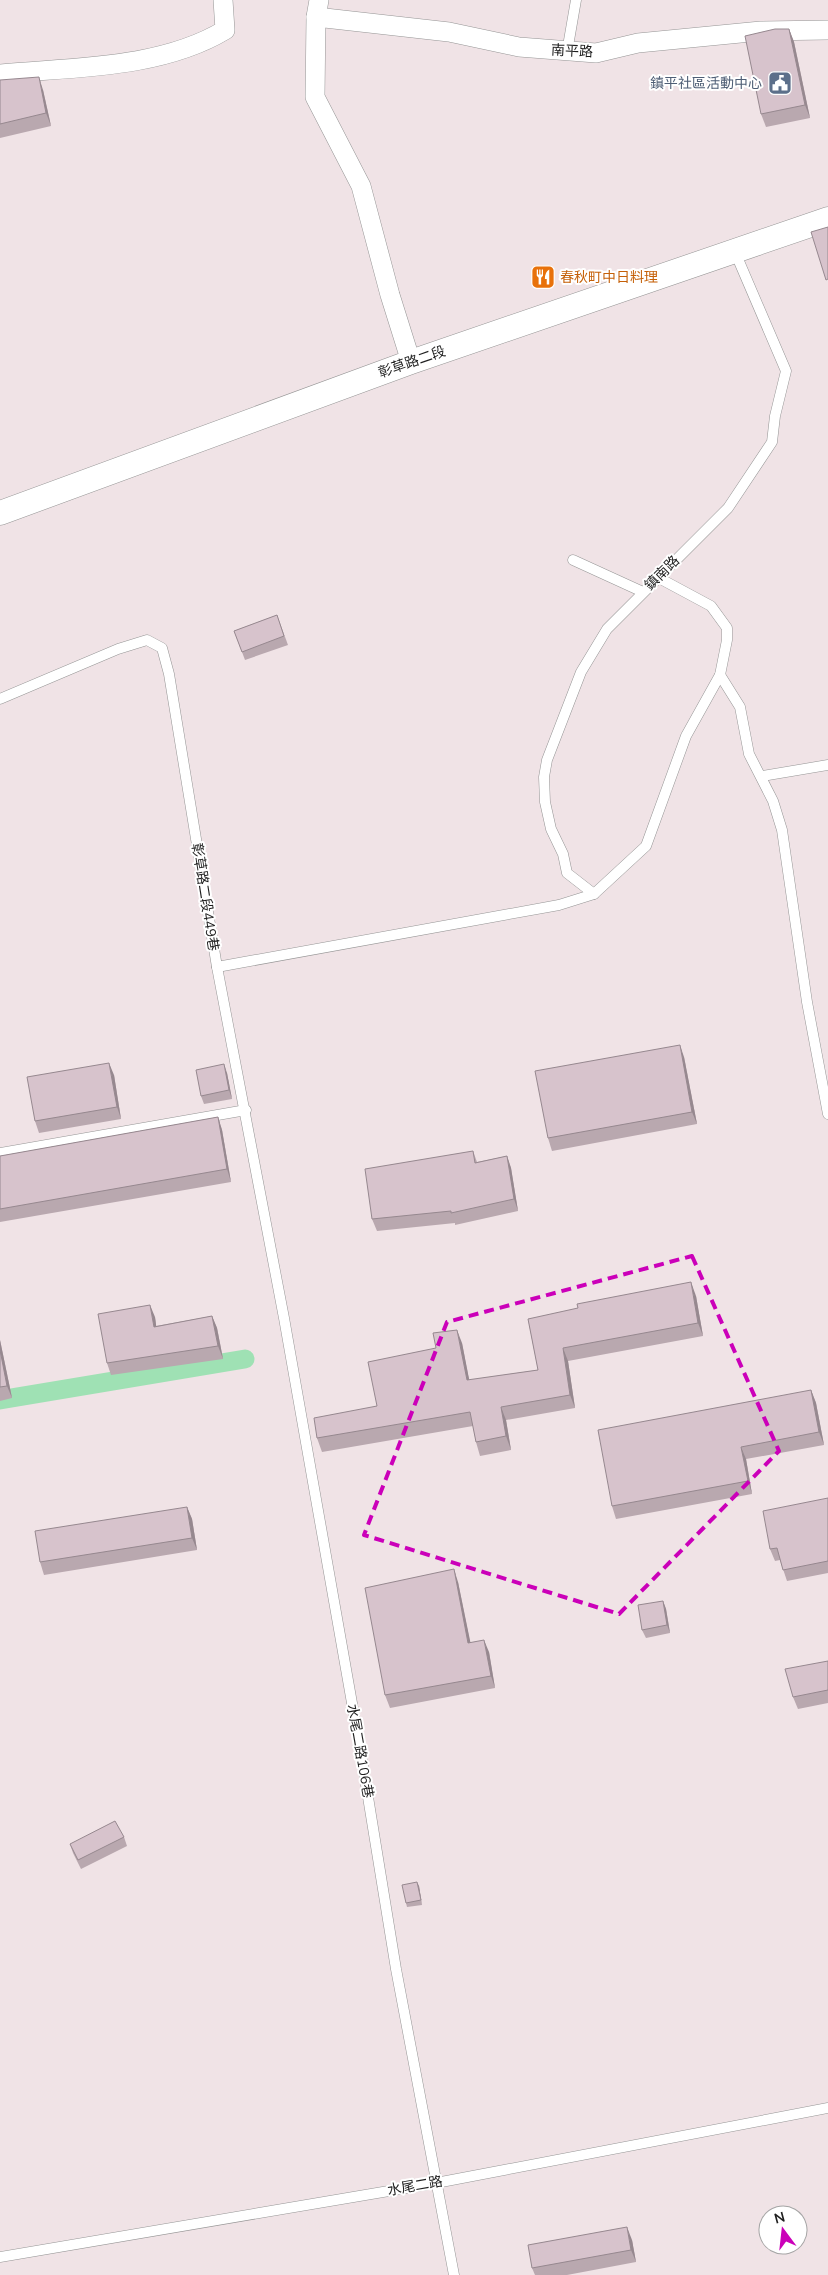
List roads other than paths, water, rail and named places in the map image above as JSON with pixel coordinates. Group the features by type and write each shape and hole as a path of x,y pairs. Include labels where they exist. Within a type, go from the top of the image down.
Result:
{"street":[{"path":"0,74 147,60 214,36 225,30 223,0"},
{"name":"南平路","path":"411,362 390,294 361,186 315,97 318,8 519,47 567,52 596,53 638,43 761,30 828,30"},
{"name":"彰草路二段","path":"0,513 411,362 828,219"}],"lane":[{"path":"567,52 576,0"},
{"name":"鎮南路","path":"594,894 567,874 563,854 551,829 545,802 544,777 547,760 581,672 607,629 728,508 772,442 775,416 786,371 736,252"},
{"path":"573,560 643,592"},
{"path":"217,967 559,905 594,894 646,846 686,736 720,675 727,640 727,628 712,606 657,577"},
{"name":"彰草路二段449巷","path":"0,699 118,649 147,640 162,648 169,674 217,967 246,1110 284,1318"},
{"path":"720,675 740,707 750,754 762,776 782,830 807,1002 828,1114"},
{"path":"762,776 828,765"},
{"path":"0,1153 246,1110"},
{"name":"水尾二路106巷","path":"284,1318 361,1754 396,1969 454,2275"},
{"name":"水尾二路","path":"0,2257 436,2183 828,2108"}],"waterway":[{"path":"0,1400 245,1359"}],"place":[{"name":"鎮平社區活動中心","path":"780,83"},
{"name":"春秋町中日料理","path":"543,277"}]}
